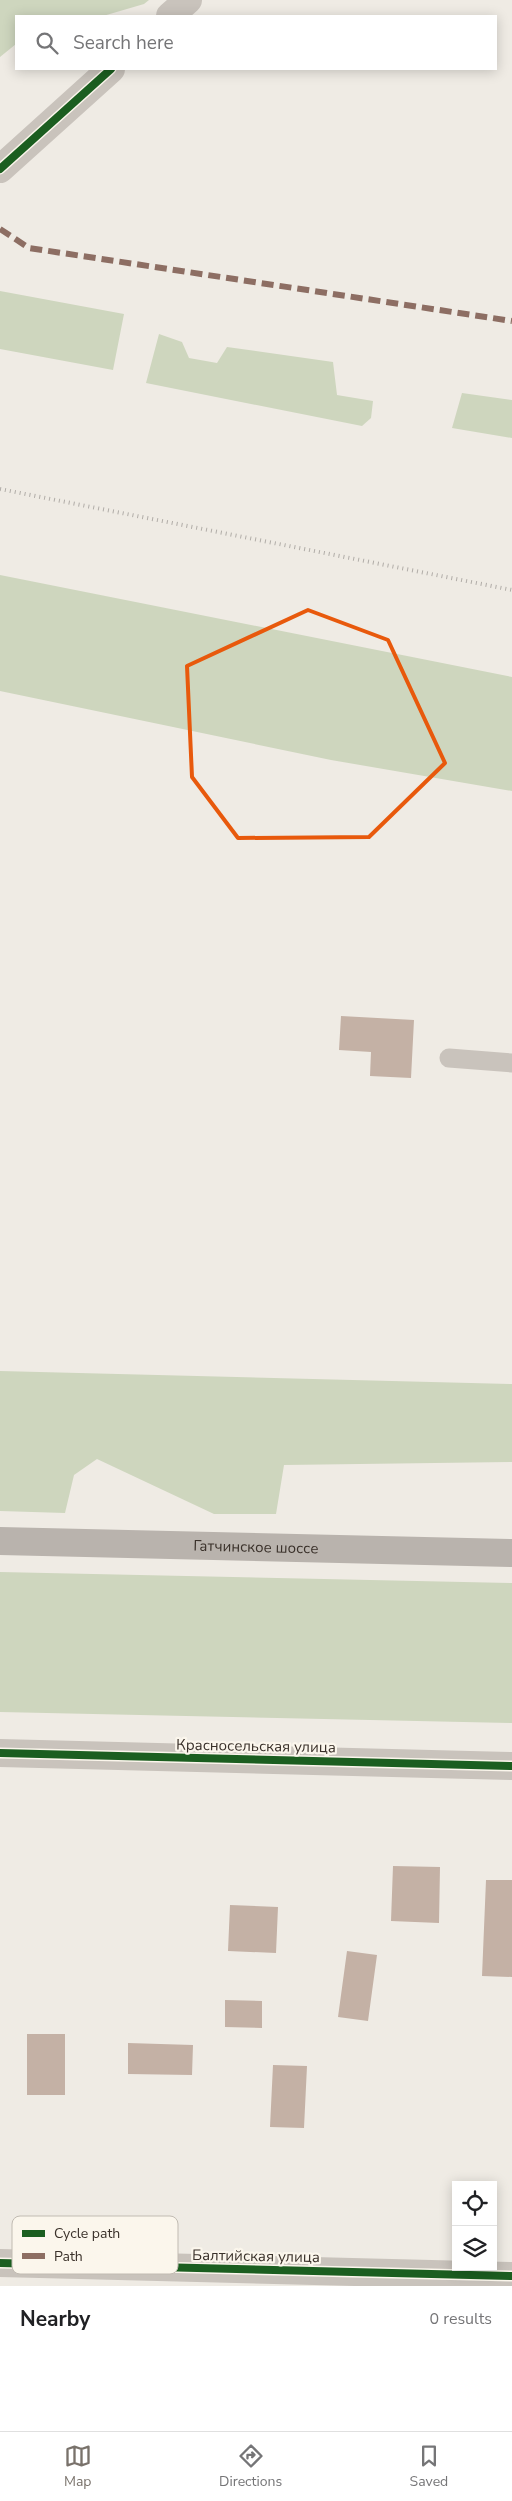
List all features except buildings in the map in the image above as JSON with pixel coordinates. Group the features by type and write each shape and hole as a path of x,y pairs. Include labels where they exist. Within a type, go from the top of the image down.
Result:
{"main road":[{"name":"Гатчинское шоссе","path":"0,1541 512,1553"}],"street":[{"path":"171,15 188,0"},
{"path":"0,169 110,70"},
{"name":"Красносельская улица","path":"0,1753 512,1766"},
{"name":"Балтийская улица","path":"178,2268 512,2276"}],"lane":[{"path":"449,1058 512,1063"}],"highlighted area":[{"path":"308,610 388,640 445,763 369,837 238,838 192,777 187,666"}],"green space":[{"path":"0,0 149,0 144,4 106,15 15,15 15,45 0,57"},
{"path":"0,291 124,314 113,370 0,349"},
{"path":"159,334 182,342 189,358 217,363 227,347 333,362 337,395 373,401 371,418 362,426 146,383"},
{"path":"462,393 512,400 512,438 452,428"},
{"path":"0,575 512,677 512,791 331,760 0,691"},
{"path":"0,1371 512,1384 512,1462 284,1465 276,1514 214,1514 97,1459 74,1475 65,1513 0,1511"},
{"path":"0,1572 512,1583 512,1723 0,1712"}],"railway":[{"path":"0,489 512,590"}],"marked path":[{"path":"0,229 29,248 512,321"}],"cycle path":[{"path":"0,169 110,70"},
{"path":"0,1753 512,1766"},
{"path":"0,2263 12,2263"},
{"path":"178,2268 512,2276"}]}
